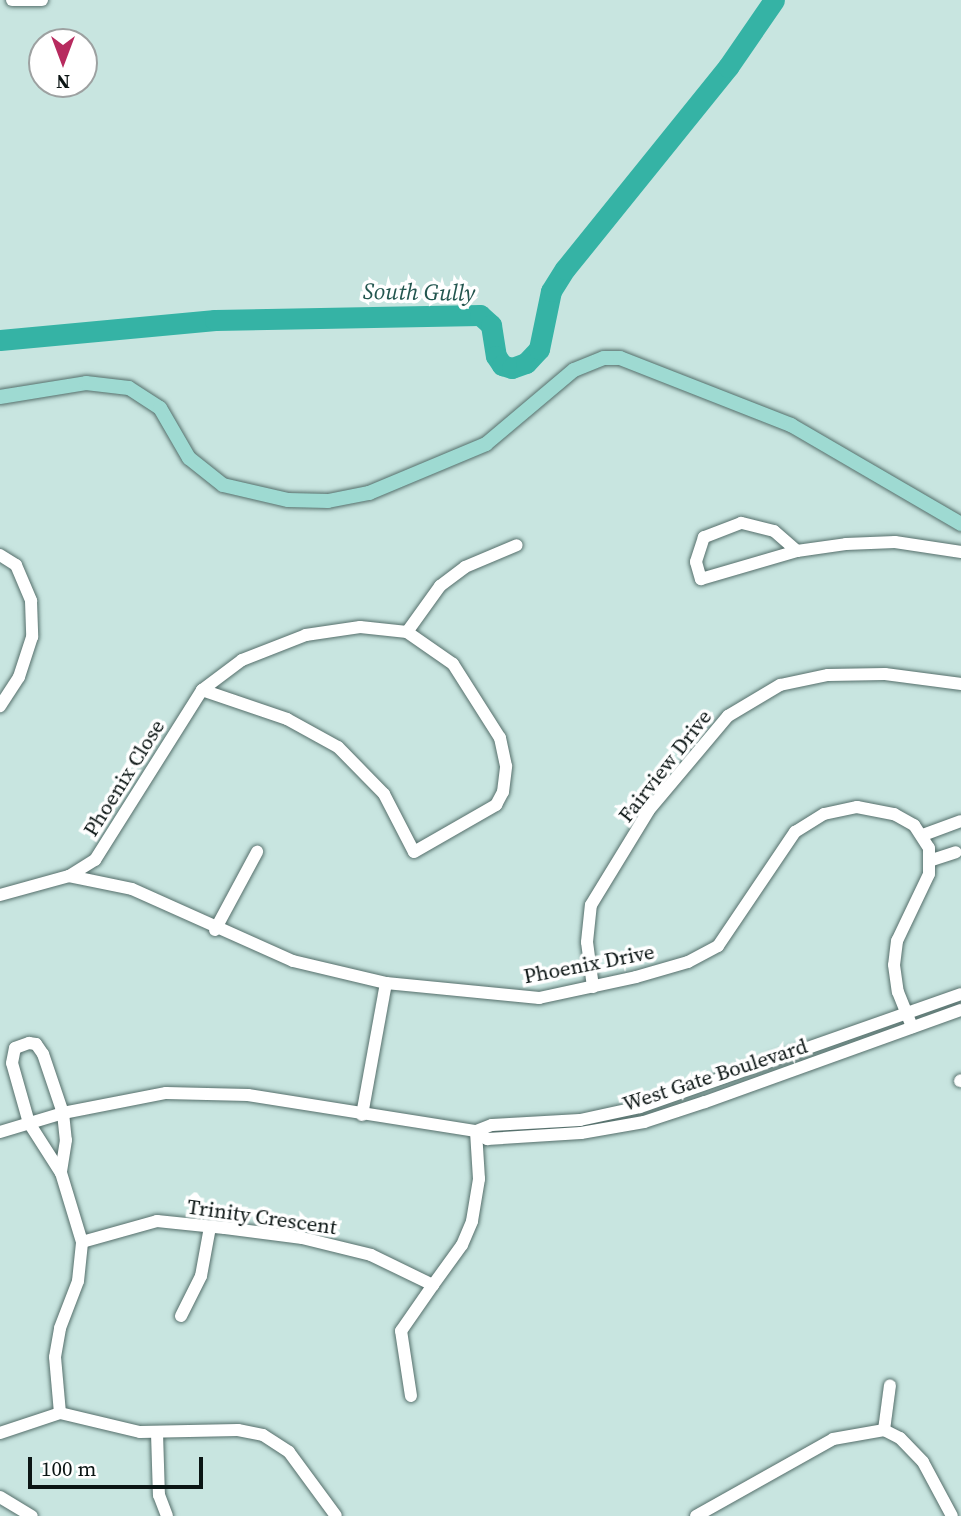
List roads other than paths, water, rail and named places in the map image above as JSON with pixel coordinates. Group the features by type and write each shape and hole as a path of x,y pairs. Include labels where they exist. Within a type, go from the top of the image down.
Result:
{"main road":[{"path":"0,397 86,383 129,388 160,408 189,458 223,485 288,500 328,501 393,485 485,444 574,370 604,358 620,358 791,425 961,524"}],"street":[{"path":"12,0 42,0"},
{"path":"797,551 774,531 741,523 704,537 696,562 701,579 797,551 895,542 961,552"},
{"path":"407,632 421,608 448,580 493,552 517,545"},
{"path":"0,555 16,565 31,601 32,638 19,677 0,706"},
{"name":"Phoenix Close","path":"69,876 95,860 202,690 242,660 306,635 360,627 407,632 453,664 500,738 506,765 503,792 496,805 418,852 411,850 384,794 338,747 287,719 202,690"},
{"name":"Fairview Drive","path":"593,987 587,942 591,905 649,810 728,716 780,685 828,675 885,674 961,684"},
{"name":"Phoenix Drive","path":"0,895 69,876 132,889 215,930 293,961 386,983 507,998 539,998 688,962 718,946 795,832 824,814 857,807 894,814 923,835"},
{"path":"912,1027 894,965 897,941 932,860 923,835 961,821"},
{"path":"215,930 257,852"},
{"path":"932,860 956,852"},
{"path":"362,1115 386,983"},
{"name":"West Gate Boulevard","path":"477,1131 492,1125 580,1120 640,1107 961,994"},
{"name":"West Gate Boulevard","path":"0,1132 63,1113 166,1093 248,1095 477,1131 493,1139 581,1133 644,1122 961,1010"},
{"path":"60,1413 55,1357 78,1281 82,1241 61,1173 29,1123 12,1063 15,1048 29,1043 36,1044 43,1054 63,1113 66,1140 61,1173"},
{"path":"411,1396 401,1331 462,1245 472,1221 479,1179 477,1131"},
{"name":"Trinity Crescent","path":"82,1241 157,1221 302,1238 371,1255 432,1285"},
{"path":"181,1316 201,1276 210,1227"},
{"path":"884,1430 890,1385"},
{"path":"0,1433 60,1413 157,1433 238,1430 263,1435 289,1452 337,1516"},
{"path":"696,1516 833,1439 884,1430 900,1438 923,1462 952,1516"},
{"path":"157,1433 159,1495 167,1516"},
{"path":"0,1497 32,1516"}],"waterway":[{"name":"South Gully","path":"0,340 215,320 480,315 491,325 496,356 502,365 512,368 526,363 539,349 551,291 565,269 728,67 774,0"}]}
